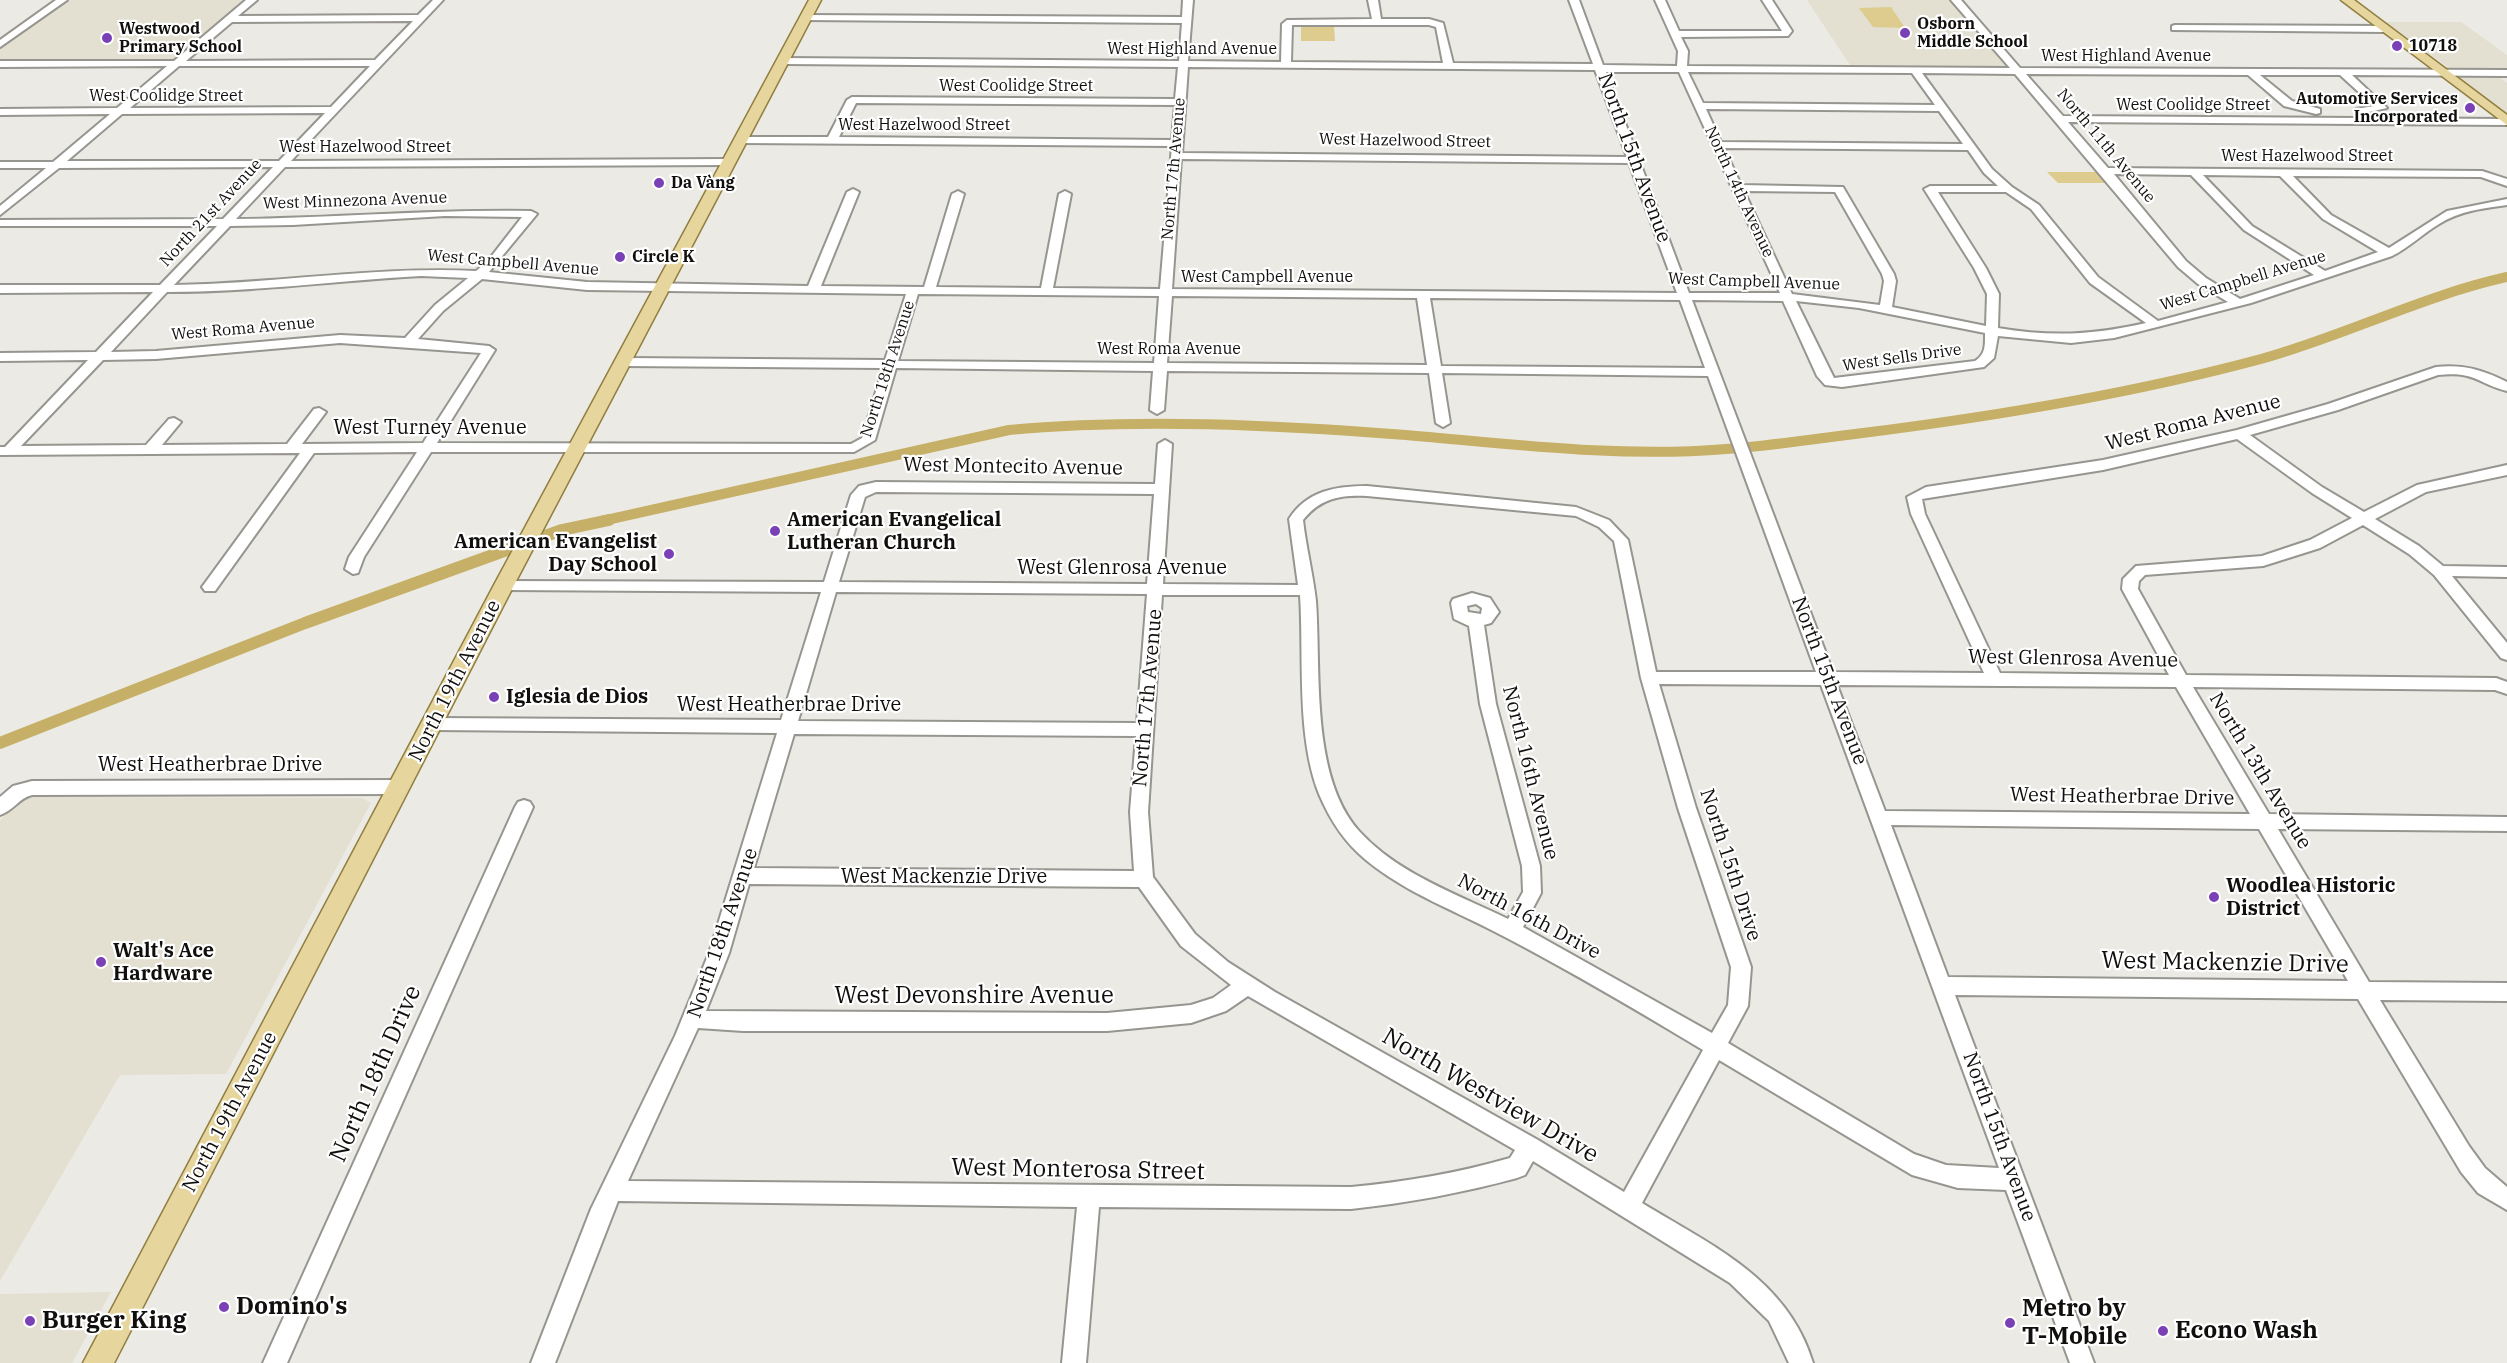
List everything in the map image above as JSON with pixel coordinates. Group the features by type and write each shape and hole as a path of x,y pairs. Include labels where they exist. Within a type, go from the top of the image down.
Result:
{"main road":[{"name":"North 19th Avenue","path":"98,1363 504,585 815,0"},
{"path":"2348,0 2507,122"}],"street":[{"path":"0,44 62,0"},
{"path":"0,212 252,0"},
{"name":"North 21st Avenue","path":"5,451 438,0"},
{"name":"North 17th Avenue","path":"1157,411 1164,293 1188,0"},
{"path":"1373,0 1377,22"},
{"name":"North 15th Avenue","path":"1574,0 1881,818 2082,1363"},
{"name":"North 14th Avenue","path":"1660,0 1683,51 1682,69 1829,384"},
{"path":"1676,34 1785,34 1787,31 1767,0"},
{"name":"North 11th Avenue","path":"1956,0 2105,171 2182,264 2202,281 2238,303"},
{"path":"229,19 420,18"},
{"path":"805,18 1186,20"},
{"path":"1286,65 1287,24 1290,22 1377,22 1437,23 1440,26 1449,66"},
{"path":"2175,28 2386,29"},
{"name":"West Highland Avenue","path":"783,61 2507,73"},
{"path":"0,64 378,63"},
{"path":"1915,70 1988,171 2008,189 2035,207 2094,280 2156,325"},
{"path":"2251,72 2288,105 2300,110 2381,110 2377,103 2342,72"},
{"name":"West Coolidge Street","path":"832,140 852,100 1180,102"},
{"path":"1699,106 1942,108"},
{"name":"West Coolidge Street","path":"0,111 332,110"},
{"name":"West Coolidge Street","path":"2059,119 2507,122"},
{"name":"West Hazelwood Street","path":"742,140 1177,143"},
{"path":"1718,145 1971,147"},
{"name":"West Hazelwood Street","path":"1176,156 1635,160"},
{"name":"West Hazelwood Street","path":"0,165 730,162"},
{"name":"West Hazelwood Street","path":"2105,171 2482,174 2507,183"},
{"path":"2194,172 2248,228 2322,274"},
{"path":"2284,172 2327,217 2388,253"},
{"path":"1738,188 1839,189 1888,274 1890,281 1886,308"},
{"name":"West Sells Drive","path":"1829,384 1979,364 1988,358 1991,350 1993,294 1980,268 1930,189 2008,189"},
{"path":"813,290 853,192"},
{"name":"North 18th Avenue","path":"929,291 958,194"},
{"path":"1046,292 1065,194"},
{"name":"West Campbell Avenue","path":"0,289 232,288 391,273 480,275 587,286 663,288 1787,297 1836,300 2029,336 2072,339 2103,336 2156,325 2238,303 2405,246 2433,222 2507,202"},
{"name":"West Minnezona Avenue","path":"0,223 293,222 445,213 531,213 480,275"},
{"path":"408,342 439,308 480,275"},
{"name":"North 18th Avenue","path":"861,446 868,440 913,290"},
{"path":"1423,295 1443,423"},
{"name":"West Roma Avenue","path":"0,357 205,352 298,341 340,339 408,342 489,350 426,448"},
{"name":"West Roma Avenue","path":"624,362 1714,372"},
{"name":"West Roma Avenue","path":"1995,679 1917,514 1914,496 1926,492 2103,465 2240,434 2333,407 2436,371 2454,369 2477,372 2507,387"},
{"path":"291,449 319,412"},
{"path":"152,449 174,422"},
{"path":"2240,434 2318,490 2414,550 2439,571 2507,654"},
{"name":"North 17th Avenue","path":"1144,879 1139,812 1165,444"},
{"name":"West Turney Avenue","path":"5,451 579,447 846,448 861,446"},
{"path":"353,569 357,557 426,448"},
{"path":"210,587 310,449"},
{"path":"2365,519 2422,489 2507,470"},
{"name":"West Montecito Avenue","path":"864,489 876,487 1162,489"},
{"name":"North 18th Avenue","path":"543,1363 567,1295 612,1189 693,1019 719,953 858,495 864,489"},
{"name":"North 15th Drive","path":"1325,495 1367,491 1582,512 1604,523 1620,540 1649,678 1687,808 1741,967 1738,1006 1628,1206"},
{"name":"North 16th Drive","path":"1325,495 1306,505 1296,519 1307,590 1318,755 1322,775 1338,815 1351,832 1389,866 1437,894 1512,930 1929,1173 1953,1179 2014,1179"},
{"name":"North 13th Avenue","path":"2365,519 2315,544 2263,561 2141,570 2135,574 2130,589 2133,599 2440,1120 2477,1175 2504,1198"},
{"path":"2439,571 2507,572"},
{"name":"West Glenrosa Avenue","path":"504,585 1307,590"},
{"name":"North 16th Avenue","path":"1476,621 1488,705 1531,866 1532,893 1512,930"},
{"name":"West Glenrosa Avenue","path":"1649,678 2503,684"},
{"name":"West Heatherbrae Drive","path":"433,724 1146,730"},
{"name":"West Heatherbrae Drive","path":"0,808 19,791 32,788 400,787"},
{"name":"North 18th Drive","path":"275,1363 524,807"},
{"name":"West Heatherbrae Drive","path":"1881,818 2507,824"},
{"name":"West Mackenzie Drive","path":"744,876 1144,879"},
{"name":"North Westview Drive","path":"1144,879 1188,940 1248,985 1530,1147 1738,1275 1777,1313 1797,1349 1801,1363"},
{"name":"West Devonshire Avenue","path":"693,1019 743,1022 1107,1022 1191,1014 1220,1005 1248,985"},
{"name":"West Mackenzie Drive","path":"1943,986 2507,992"},
{"name":"West Monterosa Street","path":"612,1189 631,1192 1292,1199 1397,1194 1452,1184 1517,1167 1530,1147"},
{"path":"1074,1363 1089,1197"}],"shaded area":[{"name":"Westwood Primary School","path":"68,0 246,0 172,61 0,62 0,49"},
{"name":"Osborn Middle School","path":"1807,0 1952,0 2009,67 1852,68"},
{"path":"1891,7 1905,28 1873,27 1859,8"},
{"path":"2385,22 2461,22 2507,55 2507,71 2452,70"},
{"path":"1301,26 1334,26 1335,41 1301,41"},
{"path":"2463,76 2497,76 2507,83 2507,113 2460,78"},
{"path":"2047,172 2099,172 2109,183 2058,183"},
{"path":"29,797 362,798 371,803 226,1074 120,1075 0,1281 0,821 11,806"},
{"path":"111,1292 72,1363 0,1363 0,1294"}],"waterway":[{"path":"602,521 1009,430 1058,426 1207,424 1308,428 1566,449 1646,452 1742,448 1855,434 2059,404 2211,372 2292,350 2414,305 2507,277"},
{"path":"0,743 305,623 562,530 609,520"}],"place":[{"name":"Osborn Middle School","path":"1905,33"},
{"name":"Westwood Primary School","path":"107,38"},
{"name":"10718","path":"2397,46"},
{"name":"Automotive Services Incorporated","path":"2470,108"},
{"name":"Da Vàng","path":"659,183"},
{"name":"Circle K","path":"620,257"},
{"name":"American Evangelical Lutheran Church","path":"775,531"},
{"name":"American Evangelist Day School","path":"669,554"},
{"name":"Iglesia de Dios","path":"494,697"},
{"name":"Woodlea Historic District","path":"2214,897"},
{"name":"Walt's Ace Hardware","path":"101,962"},
{"name":"Domino's","path":"224,1307"},
{"name":"Burger King","path":"30,1321"},
{"name":"Metro by T-Mobile","path":"2010,1323"},
{"name":"Econo Wash","path":"2163,1331"}]}
